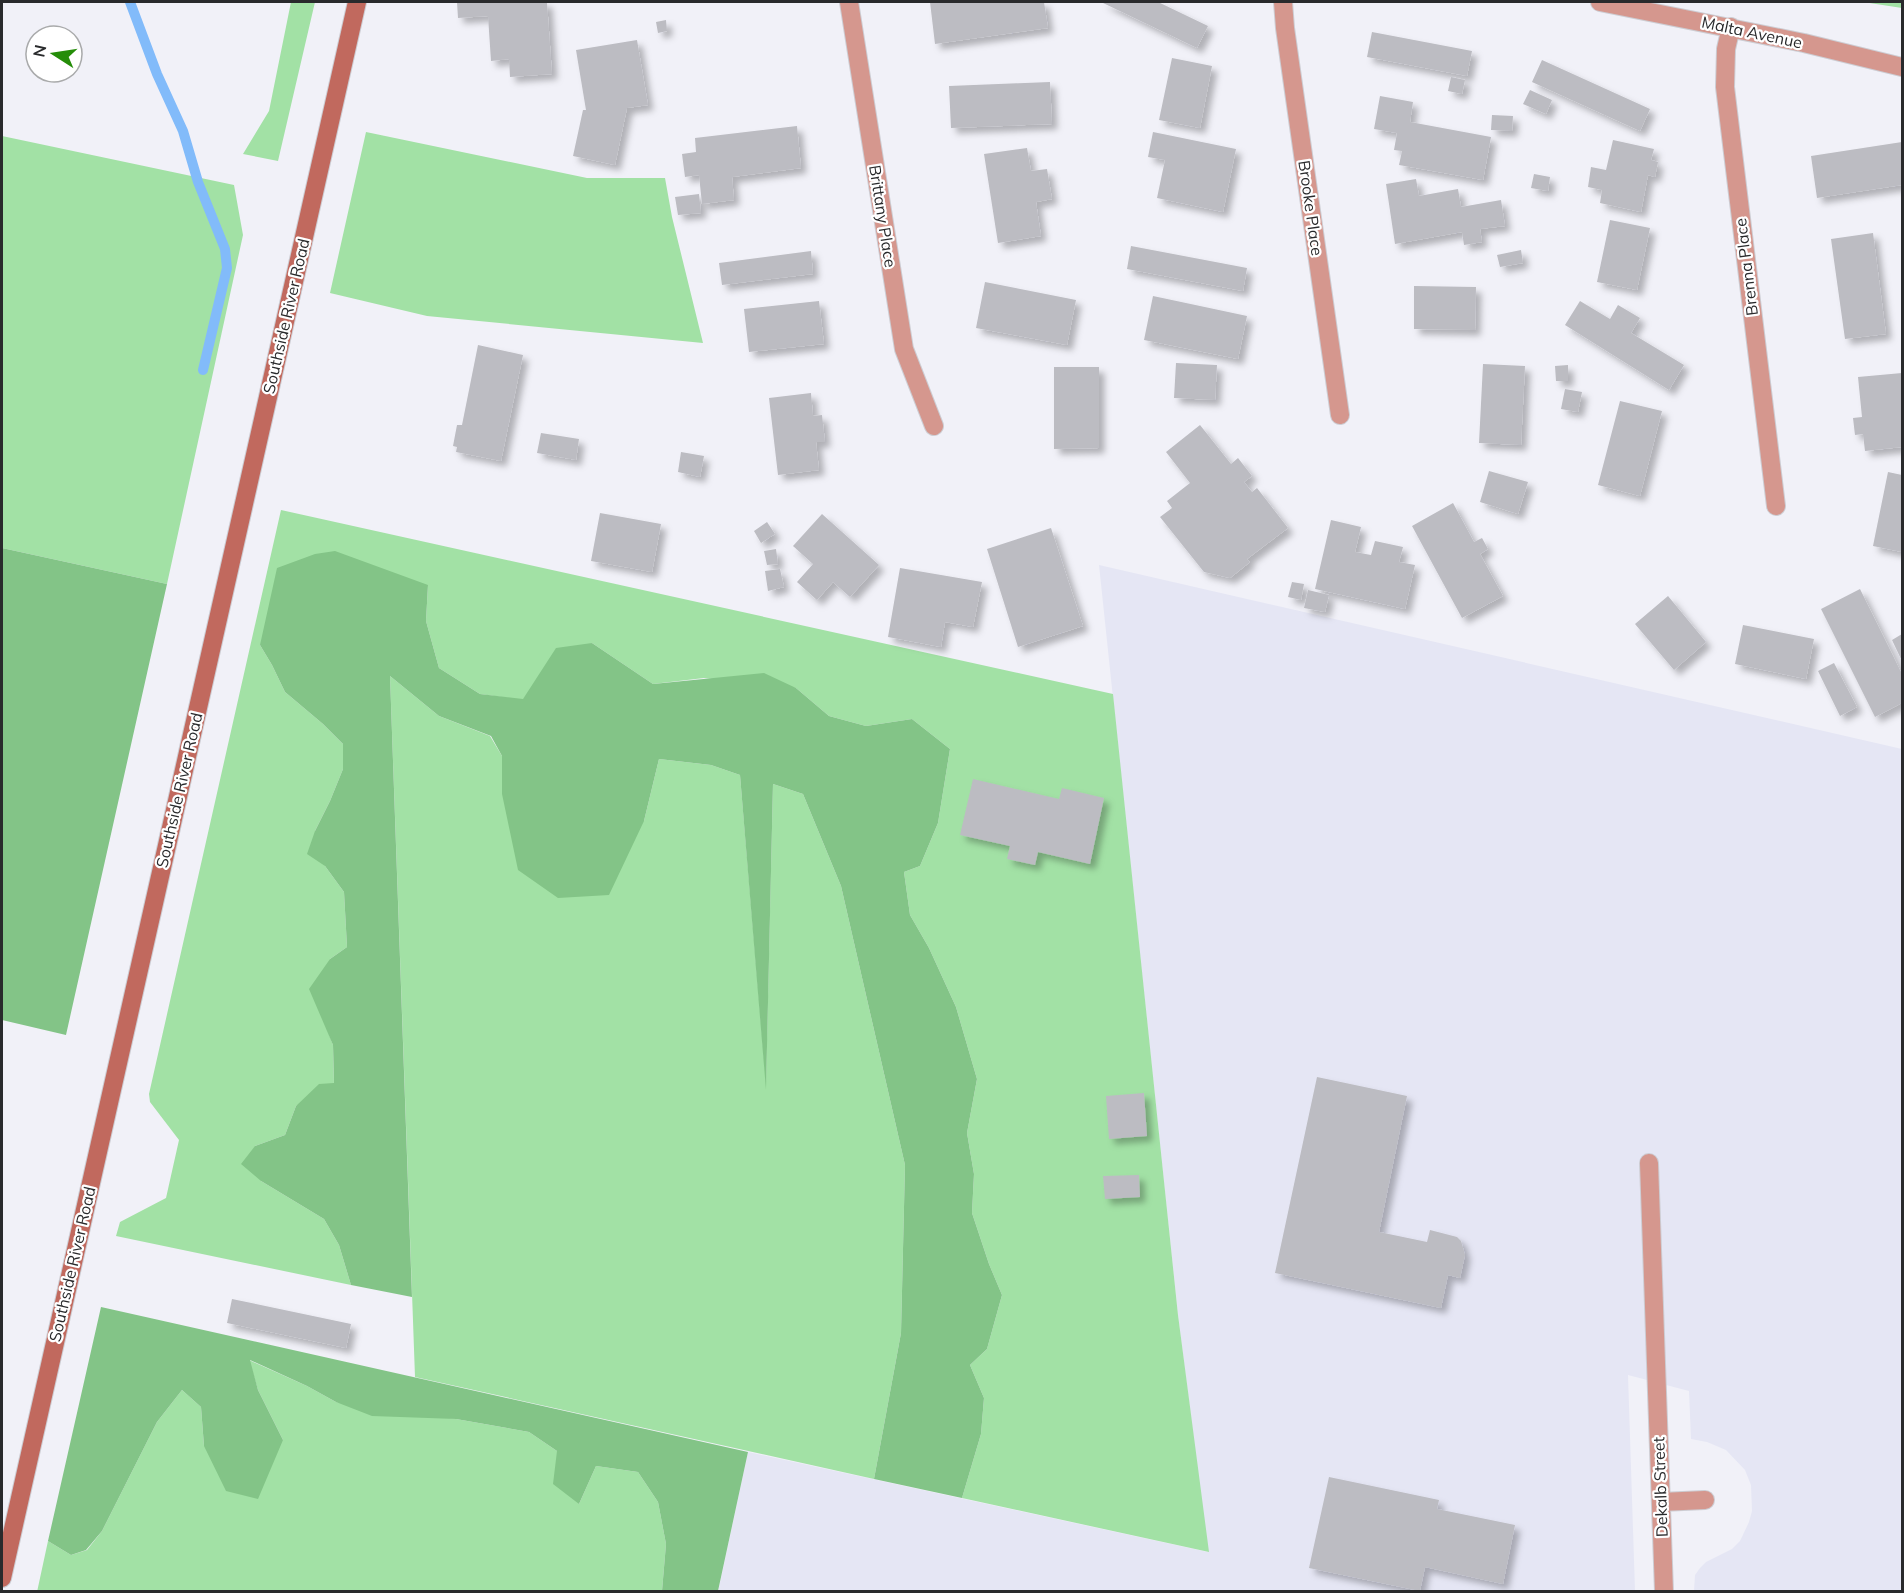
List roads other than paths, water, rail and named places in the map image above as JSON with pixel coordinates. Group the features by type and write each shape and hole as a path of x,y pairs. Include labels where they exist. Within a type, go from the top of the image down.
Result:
{"main road":[{"name":"Southside River Road","path":"2,1578 357,2"}],"street":[{"name":"Brittany Place","path":"849,2 904,349 934,426"},
{"name":"Brooke Place","path":"1283,2 1340,415"},
{"name":"Malta Avenue","path":"1600,2 1731,27 1902,67"},
{"name":"Brenna Place","path":"1731,27 1726,49 1725,87 1776,506"},
{"name":"Dekalb Street","path":"1649,1163 1664,1592"},
{"path":"1660,1502 1705,1500"}],"waterway":[{"path":"130,2 157,74 183,131 198,182 225,249 227,268 203,370"}]}
